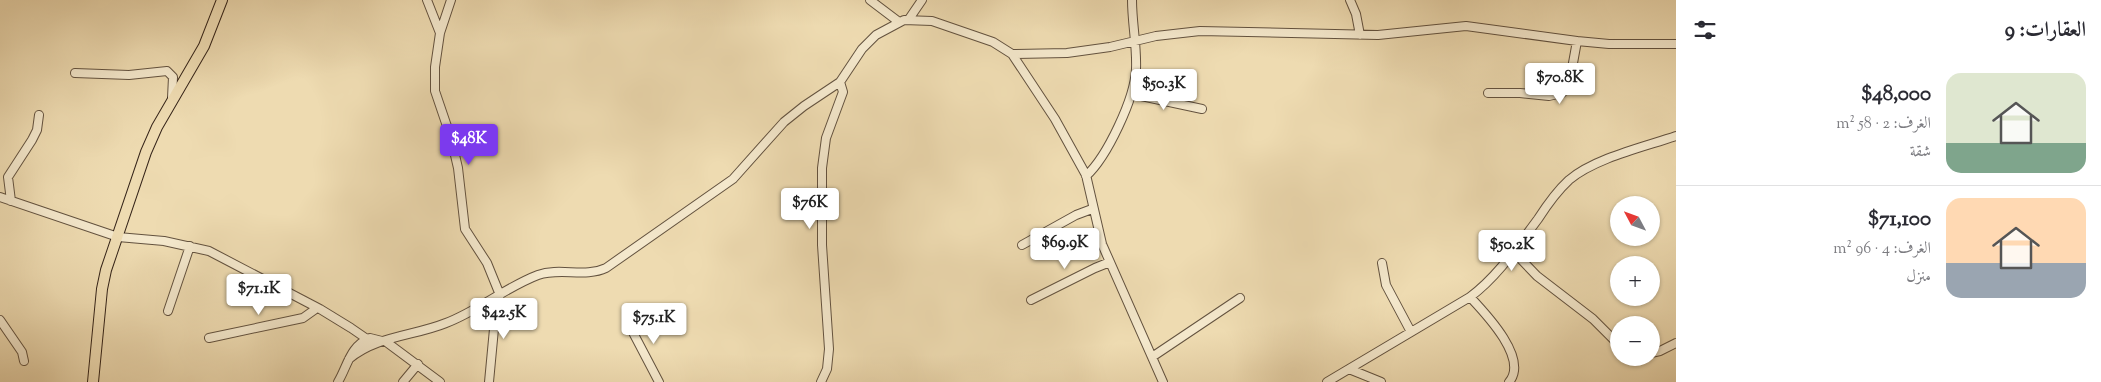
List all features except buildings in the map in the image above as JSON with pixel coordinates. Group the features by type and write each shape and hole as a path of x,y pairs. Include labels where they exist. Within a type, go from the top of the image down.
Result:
{"main road":[{"path":"93,382 102,289 146,152 172,100 204,46 222,0"}],"street":[{"path":"427,0 440,33"},
{"path":"451,0 440,33 434,81 458,168 465,229 488,263 498,296 489,382"},
{"path":"870,0 899,22"},
{"path":"910,19 922,0"},
{"path":"1350,0 1356,14 1360,35"},
{"path":"1086,176 1093,170 1106,148 1132,94 1136,67 1133,1"},
{"path":"384,341 446,324 544,273 563,270 596,272 606,268 720,190 741,171 784,122 840,82 852,62 868,43 884,29 910,19 949,25 993,42 1012,54 1059,126 1086,176 1092,209 1102,244 1163,382"},
{"path":"1012,54 1067,53 1178,33 1200,31 1360,35 1410,33 1466,26 1577,41 1619,44 1676,44"},
{"path":"1488,93 1520,93 1549,96 1562,93 1569,85 1577,41"},
{"path":"75,73 128,75 167,71 173,77 172,100"},
{"path":"821,382 826,369 829,349 822,245 822,168 826,138 842,92 840,82"},
{"path":"1132,94 1202,109"},
{"path":"11,201 8,178 32,140 39,115"},
{"path":"1327,382 1470,297 1493,278 1557,193 1569,180 1626,152 1676,136"},
{"path":"0,197 118,237 190,246 210,252 318,308 369,342"},
{"path":"1022,245 1076,215 1092,209"},
{"path":"168,312 190,246"},
{"path":"1514,252 1537,276 1593,318 1610,336"},
{"path":"1030,300 1087,271 1110,262"},
{"path":"1382,263 1386,285 1411,332"},
{"path":"1470,297 1496,327 1510,351 1515,364 1514,372 1509,382"},
{"path":"1152,357 1240,298"},
{"path":"209,338 303,318 318,308"},
{"path":"0,320 22,352 24,361"},
{"path":"627,321 659,382"},
{"path":"338,382 352,351 374,338 384,341 418,364 440,382"},
{"path":"1660,351 1676,343"},
{"path":"403,382 418,364"},
{"path":"1349,369 1381,382"}]}
